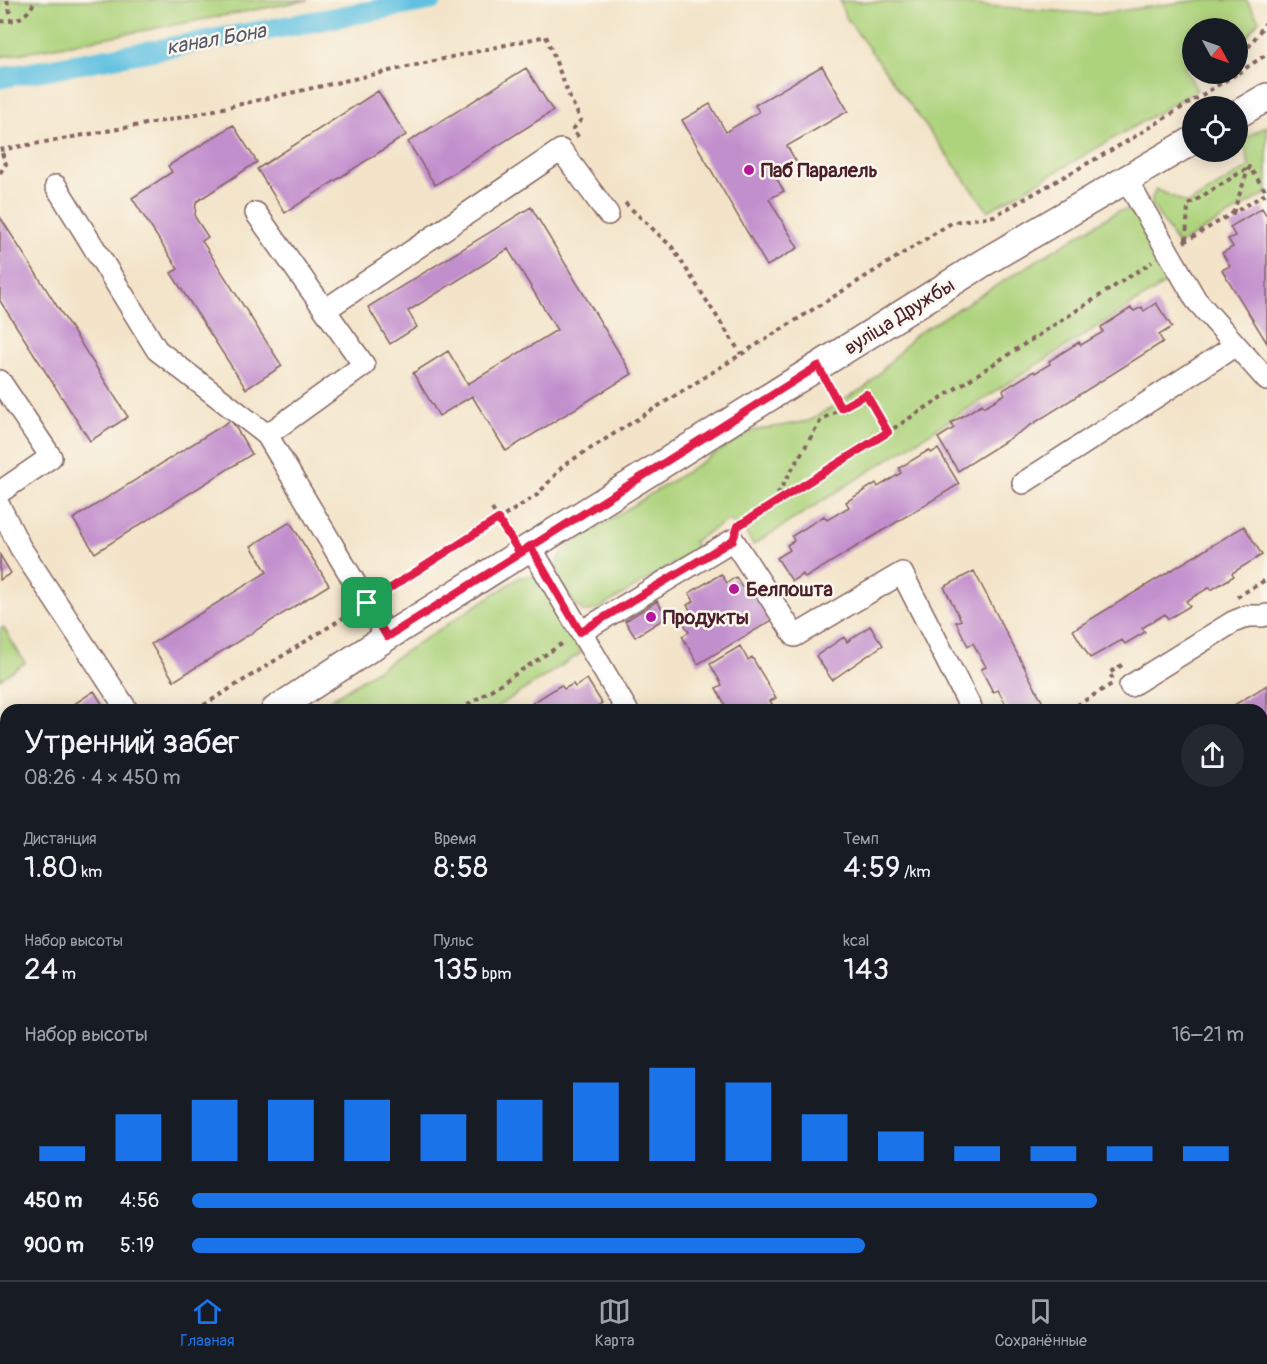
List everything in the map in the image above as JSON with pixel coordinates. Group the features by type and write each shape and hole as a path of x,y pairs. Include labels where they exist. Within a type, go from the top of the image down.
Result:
{"main road":[{"path":"1248,108 1267,97"},
{"name":"вуліца Дружбы","path":"284,704 525,549 983,263 1182,147"}],"street":[{"path":"325,310 561,150 608,214"},
{"path":"1126,179 1177,246 1196,300 1267,380"},
{"path":"56,186 157,350 267,435 387,637"},
{"path":"256,213 364,365 267,435"},
{"path":"1023,483 1236,345"},
{"path":"0,381 51,457 0,492"},
{"path":"0,507 20,547 123,704"},
{"path":"580,632 733,540 795,636 902,573 969,704"},
{"path":"525,549 580,632 623,704"},
{"path":"1122,684 1233,622 1248,616 1267,615"}],"path":[{"path":"8,0 12,21"},
{"path":"0,21 12,21 24,16 35,0"},
{"path":"1248,48 1267,21"},
{"path":"0,173 6,164 0,150 174,119 546,36 580,120 573,129 585,147"},
{"path":"1248,66 1267,54"},
{"path":"206,704 537,495 564,465 953,222 994,216 1131,139 1218,84"},
{"path":"733,540 738,526 771,504 888,432 1177,246 1267,193 1249,167"},
{"path":"1233,213 1249,167"},
{"path":"1177,246 1188,205 1249,167"},
{"path":"620,196 672,247 741,354"},
{"path":"818,366 844,413"},
{"path":"771,504 821,420 866,394 888,432"},
{"path":"492,508 498,519 525,549"},
{"path":"469,704 580,632"},
{"path":"1081,704 1122,684"}],"green space":[{"path":"0,0 308,0 0,57"},
{"path":"1198,0 1246,0 1259,20 1248,36 1248,18 1182,18 1182,84 1194,84 1197,90 1182,96 1182,99 988,211 845,16 840,1 959,4 1097,14"},
{"path":"1267,126 1267,193 1178,245 1152,205 1156,189 1188,204 1249,167 1248,136"},
{"path":"1118,211 1134,211 1174,278 753,545 743,528 728,520 694,541 696,550 599,609 584,612 570,597 557,569 558,559 567,547 751,431 809,421 867,386 915,335"},
{"path":"533,576 543,584 581,653 502,704 324,704 520,577"},
{"path":"3,627 25,663 0,679 0,629"}],"building":[{"name":"Паб Паралель","path":"822,66 848,111 787,146 797,163 775,176 784,191 769,199 798,248 767,266 682,120 710,104 726,132 759,112 755,105"},
{"path":"526,68 553,111 435,185 408,142"},
{"path":"378,91 406,135 285,213 257,169"},
{"path":"233,125 257,162 196,202 195,217 208,237 202,241 282,366 246,389 171,273 178,269 132,198 172,172 168,166"},
{"path":"531,207 632,374 506,451 472,396 439,416 413,373 448,351 468,384 557,330 508,249 408,311 417,327 390,344 368,307"},
{"path":"1262,208 1267,216 1267,343 1222,270 1230,266 1222,253 1233,247 1228,239 1235,236 1230,227"},
{"path":"0,217 128,417 90,441 0,301"},
{"path":"1156,303 1172,327 1159,335 1163,342 958,471 938,438 954,428 951,423 982,404 984,407 1005,394 1003,390 1050,364 1049,361 1079,342 1081,345 1103,332 1101,327 1131,308 1134,311 1142,307 1144,311"},
{"path":"231,420 252,454 95,553 73,519"},
{"path":"938,449 959,484 805,578 803,574 792,581 777,558 790,550 787,545 794,541 792,536 824,516 827,520 849,507 846,502 876,483 878,487 901,473 899,468 929,450 931,453"},
{"path":"290,522 329,585 174,681 151,644 267,572 251,546"},
{"path":"1244,526 1262,555 1232,573 1234,576 1211,590 1210,587 1186,601 1190,606 1168,619 1165,614 1142,628 1145,632 1125,644 1122,640 1090,658 1073,630"},
{"path":"0,555 11,573 0,580"},
{"path":"974,571 1043,704 1006,704 998,690 993,692 981,669 986,667 973,643 968,646 956,622 961,620 944,587"},
{"path":"721,574 727,583 736,577 742,587 752,581 774,619 698,664 682,636 689,632 681,619 692,613 687,605 694,601 689,593"},
{"path":"657,601 667,617 635,637 625,621"},
{"path":"870,626 883,645 832,680 816,656 844,637 847,642"},
{"path":"740,646 748,660 752,657 776,698 770,701 772,704 725,704 716,688 722,685 710,664"},
{"path":"587,679 602,703 531,704 561,685 564,689 573,684 575,687"},
{"path":"1267,685 1267,704 1236,704"},
{"path":"94,691 102,704 74,704"}],"waterway":[{"name":"канал Бона","path":"0,78 432,0"}],"place":[{"name":"Паб Паралель","path":"749,170"},
{"name":"Белпошта","path":"734,589"},
{"name":"Продукты","path":"651,617"}],"route":[{"path":"367,603 387,637 520,553 818,366 841,408 866,394 888,432 738,526 733,540 580,632 530,546 520,553 498,519 367,603"}]}
